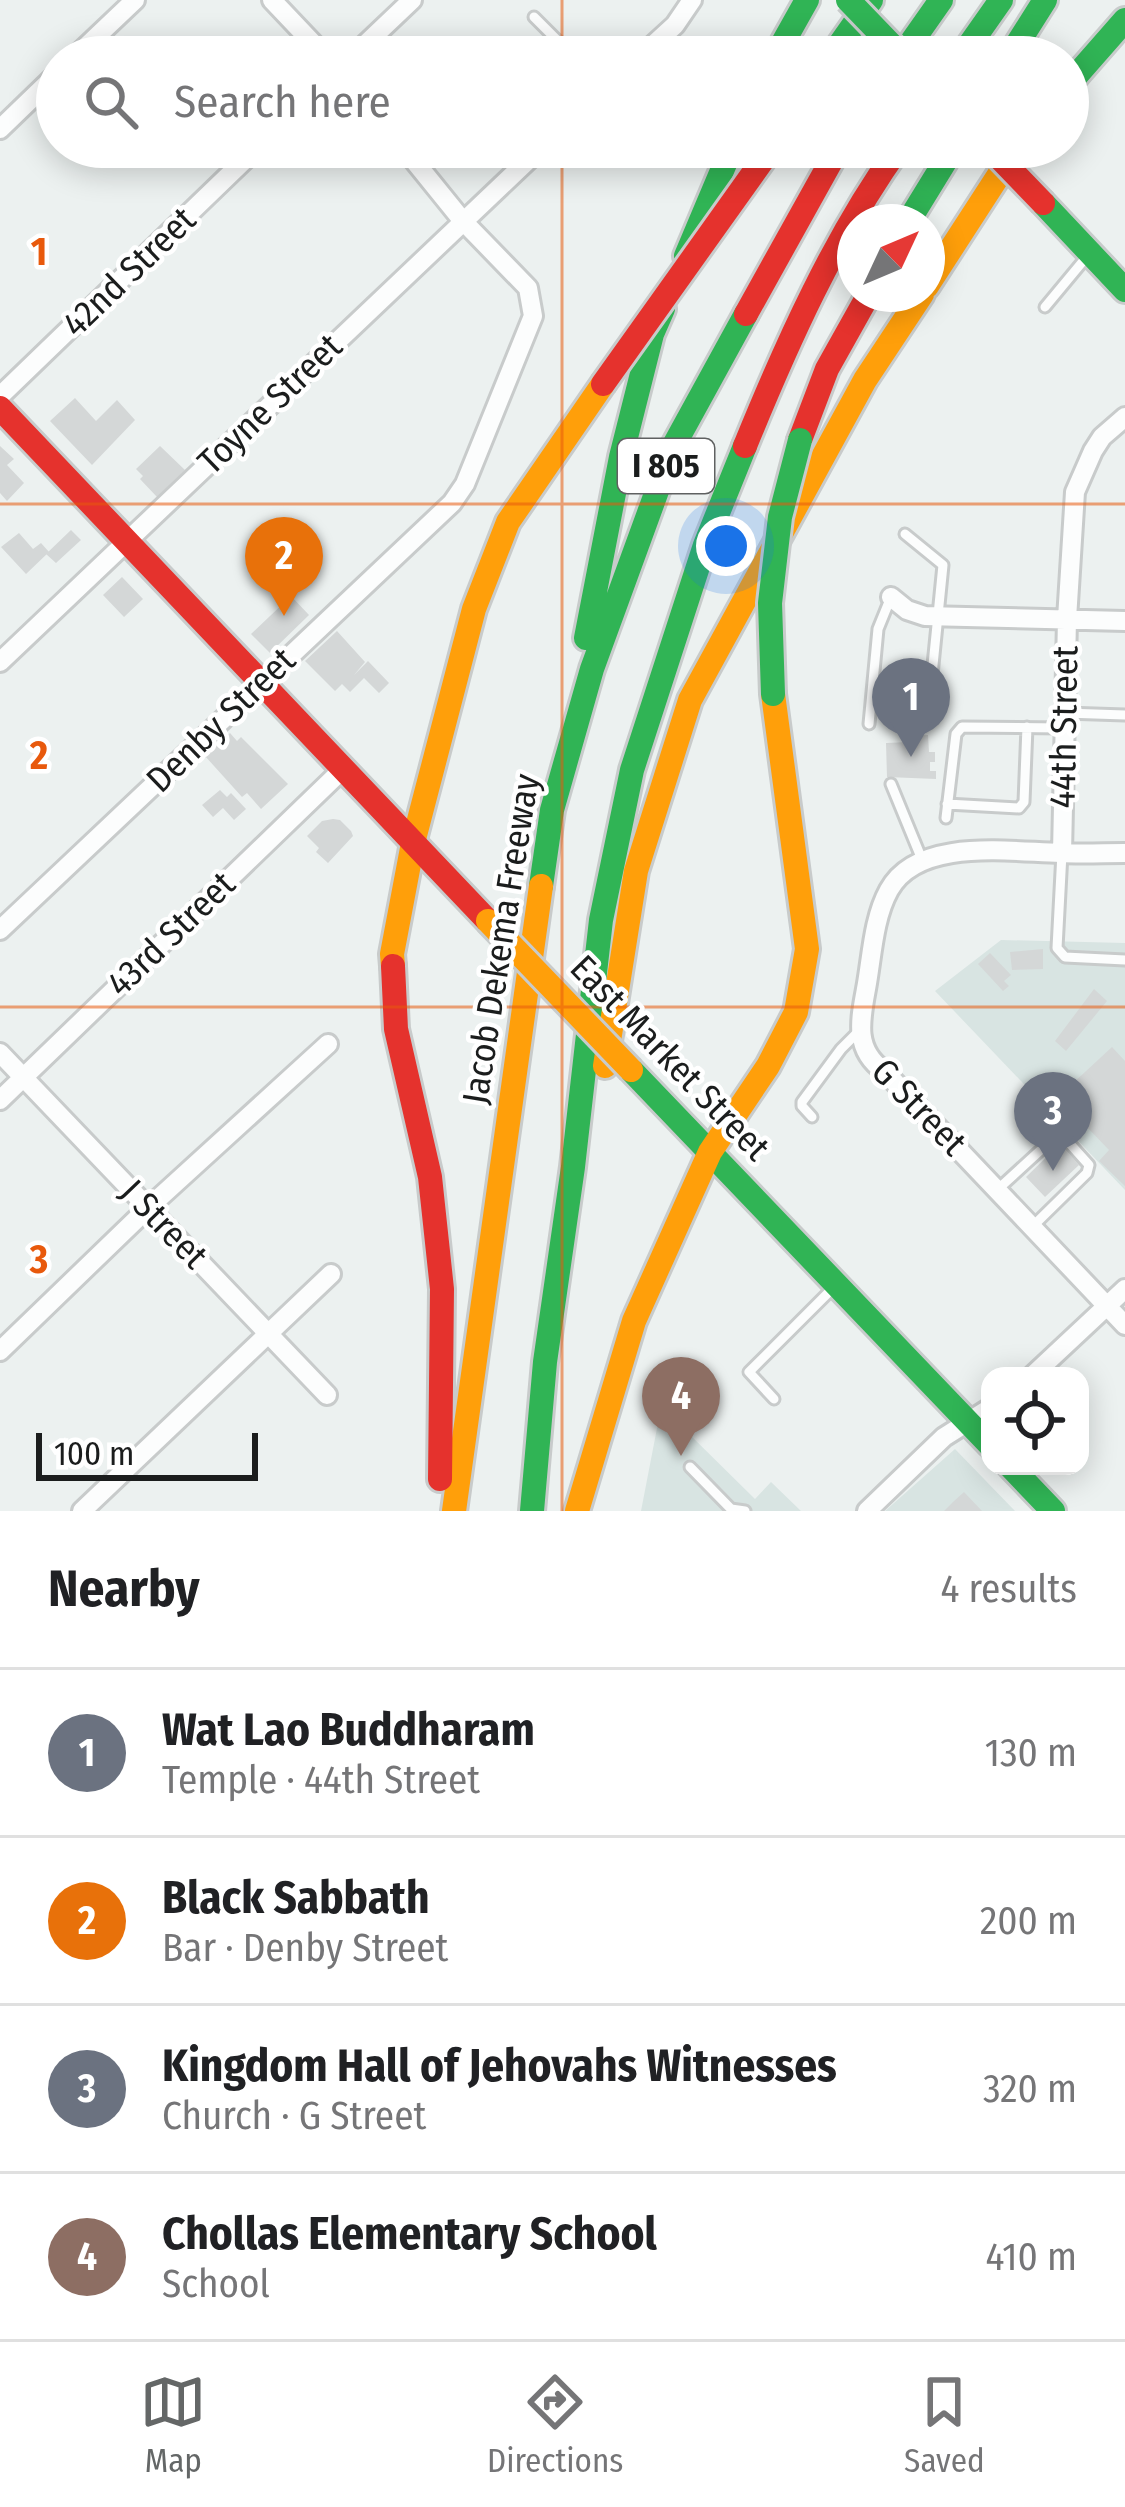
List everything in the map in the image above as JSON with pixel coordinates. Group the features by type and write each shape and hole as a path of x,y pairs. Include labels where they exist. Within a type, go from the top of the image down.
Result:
{"main road":[{"path":"787,36 807,0"},
{"path":"848,0 882,36"},
{"path":"846,36 871,0"},
{"path":"916,36 941,0"},
{"path":"976,36 1001,0"},
{"path":"1023,36 1046,0"},
{"path":"1089,60 1125,20"},
{"path":"1089,68 1125,42"},
{"path":"552,810 621,457 652,334 723,168"},
{"path":"440,1511 442,1289 430,1177 396,1029 392,954 412,843 474,609 508,522 757,168"},
{"name":"Jacob Dekema Freeway","path":"454,1511 552,810 592,669 673,447 827,168"},
{"name":"I 805","path":"532,1511 545,1362 601,920 632,770 705,545 788,341 884,168"},
{"path":"919,204 941,168"},
{"path":"945,258 1003,168"},
{"path":"1009,168 1125,290"},
{"path":"577,1511 634,1321 710,1152 768,1066 796,1012 807,949 773,694 770,603 780,517 800,440 827,369 859,312"},
{"path":"545,1362 591,1152 636,871 690,700 865,380 910,312"},
{"name":"East Market Street","path":"0,408 837,1284 979,1415"},
{"path":"1019,1475 1053,1511"}],"street":[{"path":"97,36 134,0"},
{"path":"272,0 306,36"},
{"path":"374,36 412,0"},
{"path":"663,36 692,0"},
{"path":"0,129 36,94"},
{"name":"42nd Street","path":"0,396 236,168"},
{"path":"420,168 462,220"},
{"name":"Toyne Street","path":"0,662 519,168"},
{"name":"Denby Street","path":"0,930 452,503 465,484 532,316 528,288 462,220"},
{"name":"44th Street","path":"923,862 979,850 1062,853 1066,619 1075,492 1102,437 1125,417"},
{"path":"891,597 907,610 937,617 1125,621"},
{"name":"43rd Street","path":"0,1100 343,769"},
{"path":"1062,853 1125,854"},
{"path":"861,1038 880,912 891,886 923,862"},
{"name":"G Street","path":"861,1038 872,1063 1125,1325"},
{"path":"0,1352 328,1043"},
{"name":"J Street","path":"0,1053 327,1395"},
{"path":"82,1511 331,1274"},
{"path":"1042,1367 1125,1288"},
{"path":"867,1511 944,1437 979,1415"}],"lane":[{"path":"534,17 553,36"},
{"path":"1045,307 1089,254"},
{"path":"905,534 944,565 932,675"},
{"path":"869,724 878,629 891,597"},
{"path":"946,818 956,734 962,727 1027,728 1125,715"},
{"path":"947,804 1019,808 1024,802 1027,728"},
{"path":"890,784 923,862"},
{"path":"1062,853 1059,952 1065,957 1125,960"},
{"path":"812,1118 802,1102 842,1049 861,1038"},
{"path":"997,1190 1056,1136 1063,1136 1089,1165 1087,1172 1033,1226"},
{"path":"774,1399 748,1372 837,1284"},
{"path":"690,1467 730,1510 745,1511"}],"shaded area":[{"path":"1001,940 1125,943 1125,1190 935,991"},
{"path":"658,1423 685,1430 755,1499 771,1482 801,1511 641,1511"},
{"path":"955,1449 1015,1511 885,1511"}],"building":[{"path":"75,398 96,421 117,400 135,420 92,465 50,421"},
{"path":"0,446 14,459 7,465 24,483 7,501 0,493"},
{"path":"160,446 185,470 157,497 136,469"},
{"path":"71,530 81,540 56,563 46,554"},
{"path":"19,533 33,549 41,543 49,552 26,574 1,547"},
{"path":"122,577 143,599 124,617 103,595"},
{"path":"291,596 309,615 270,653 251,634"},
{"path":"337,631 365,662 354,675 368,661 389,683 379,693 364,678 350,692 342,684 335,691 305,661"},
{"path":"230,733 237,741 241,737 288,784 261,809 247,793 242,797 205,756"},
{"path":"928,735 929,752 935,752 930,771 936,771 936,779 887,777 886,743"},
{"path":"220,790 227,797 231,793 246,809 234,820 223,808 213,817 202,805"},
{"path":"340,820 353,836 328,863 307,836 322,821"},
{"path":"1043,949 1043,969 1012,970 1010,952"},
{"path":"990,953 1011,975 1003,991 978,964"},
{"path":"1094,989 1107,1001 1066,1051 1055,1041"},
{"path":"1112,1047 1125,1061 1125,1186 1099,1161 1109,1150 1058,1097"},
{"path":"1060,1144 1079,1165 1045,1197 1026,1177"},
{"path":"964,1492 982,1511 944,1511 953,1502"}],"traffic: fast":[{"path":"787,36 807,0"},
{"path":"848,0 883,36"},
{"path":"846,36 871,0"},
{"path":"916,36 941,0"},
{"path":"976,36 1001,0"},
{"path":"1022,36 1045,0"},
{"path":"1089,61 1125,20"},
{"path":"686,256 723,168"},
{"path":"919,204 941,168"},
{"path":"1043,203 1125,290"},
{"path":"586,638 621,457 652,334 663,309"},
{"path":"541,886 552,810 592,669 673,447 746,314"},
{"path":"773,694 770,603 780,517 800,440"},
{"path":"532,1511 545,1362 601,920 632,770 705,545 745,446"},
{"path":"631,1070 981,1436"},
{"path":"1019,1475 1053,1511"}],"traffic: slow":[{"path":"945,258 1003,168"},
{"path":"605,1066 636,871 690,700 865,380 910,312"},
{"path":"393,966 413,843 474,609 508,522 603,384"},
{"path":"577,1511 634,1321 710,1152 768,1066 796,1012 807,949 773,694"},
{"path":"454,1511 541,886"},
{"path":"488,921 631,1070"}],"traffic: jam":[{"path":"603,384 757,168"},
{"path":"746,314 827,168"},
{"path":"745,446 813,292 885,168"},
{"path":"1009,168 1043,203"},
{"path":"800,440 827,369 859,312"},
{"path":"0,408 488,921"},
{"path":"393,966 396,1029 430,1177 442,1289 440,1479"}],"place":[{"name":"Black Sabbath","path":"284,616"},
{"name":"Wat Lao Buddharam","path":"911,757"},
{"name":"Kingdom Hall of Jehovahs Witnesses","path":"1053,1171"},
{"name":"Chollas Elementary School","path":"681,1456"}]}
